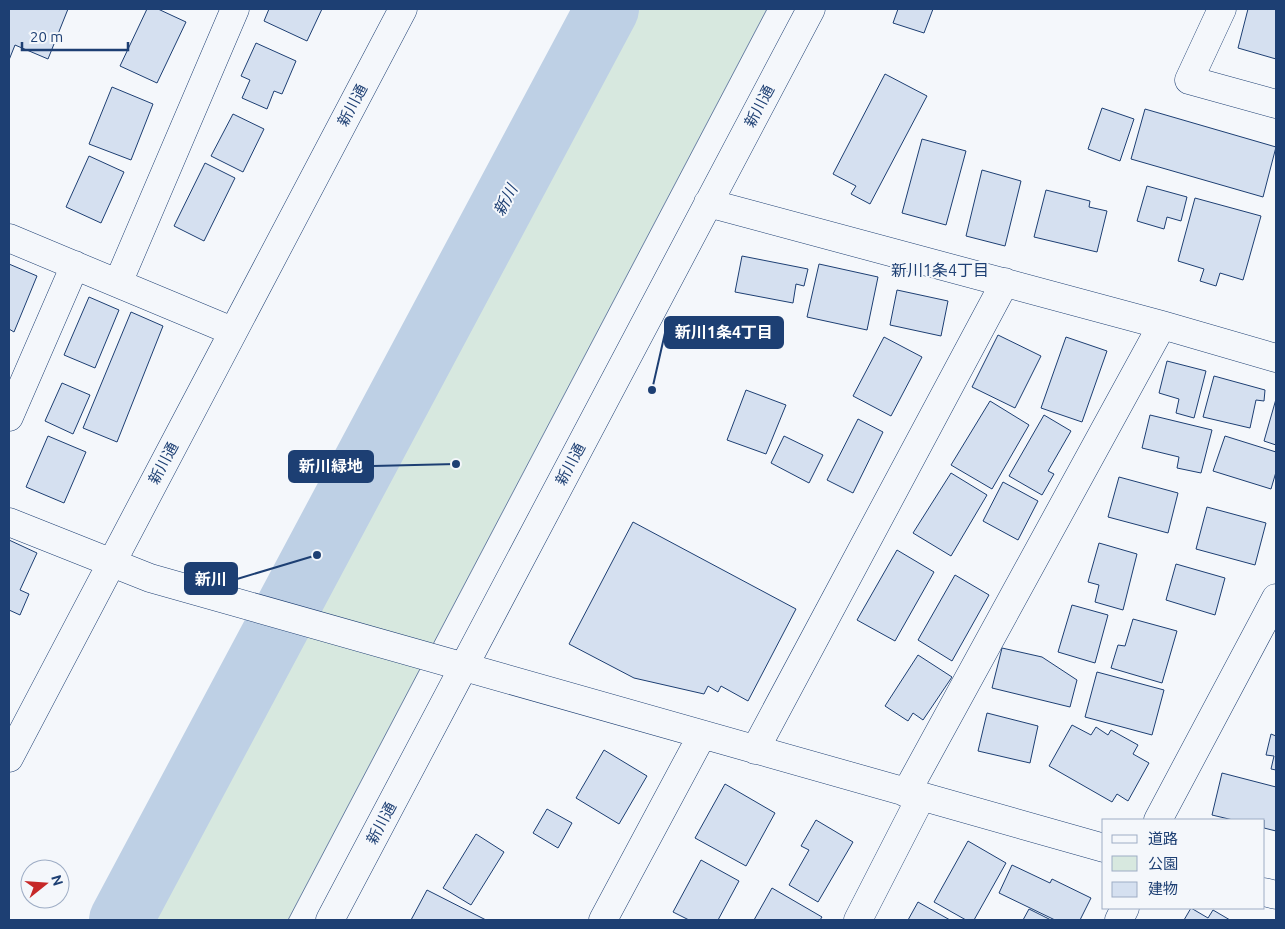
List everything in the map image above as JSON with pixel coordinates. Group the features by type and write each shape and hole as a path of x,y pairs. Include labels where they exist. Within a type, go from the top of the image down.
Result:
{"street":[{"path":"118,283 235,9"},
{"name":"新川通","path":"9,758 403,9"},
{"name":"新川通","path":"330,920 812,9"},
{"path":"1222,9 1189,80 1276,104"},
{"path":"708,203 1162,324 1276,358"},
{"path":"9,238 232,331"},
{"path":"9,417 74,265"},
{"path":"755,750 1005,282"},
{"path":"858,920 914,795 1162,324"},
{"path":"9,522 110,564 150,578 1102,847"},
{"path":"1159,819 1276,598"},
{"path":"603,920 702,735"}],"green space":[{"path":"628,9 767,9 288,920 142,920"}],"building":[{"path":"9,9 68,9 48,59 15,45 9,60"},
{"path":"147,9 158,9 186,22 157,83 120,66"},
{"path":"269,9 322,9 307,41 264,21"},
{"path":"898,9 933,9 924,33 893,23"},
{"path":"1248,9 1276,9 1276,59 1238,48"},
{"path":"256,43 296,61 282,94 274,91 267,109 242,98 250,80 241,76"},
{"path":"885,74 927,96 870,204 851,194 856,186 833,174"},
{"path":"112,87 153,104 131,160 89,144"},
{"path":"1102,108 1134,119 1120,161 1088,149"},
{"path":"1145,109 1276,147 1263,197 1131,159"},
{"path":"233,114 264,129 243,172 211,156"},
{"path":"922,139 966,151 946,225 902,213"},
{"path":"89,156 124,172 101,223 66,207"},
{"path":"205,163 235,178 204,241 174,226"},
{"path":"982,170 1021,181 1005,246 966,236"},
{"path":"1147,186 1187,197 1181,221 1167,217 1164,229 1137,221"},
{"path":"1046,190 1090,201 1089,207 1107,211 1097,252 1034,237"},
{"path":"1195,198 1261,216 1243,280 1220,273 1216,286 1200,281 1204,269 1178,261"},
{"path":"742,256 808,269 804,286 796,284 793,303 735,292"},
{"path":"9,264 37,276 14,332 9,329"},
{"path":"819,264 878,277 867,330 807,317"},
{"path":"897,290 948,301 941,336 890,325"},
{"path":"89,297 119,310 95,368 64,355"},
{"path":"131,312 163,326 117,442 83,428"},
{"path":"998,335 1041,356 1015,408 972,387"},
{"path":"884,337 922,357 891,416 853,396"},
{"path":"1066,337 1107,351 1082,422 1041,408"},
{"path":"1167,361 1206,371 1194,418 1176,413 1179,399 1159,393"},
{"path":"1214,376 1265,390 1264,401 1256,400 1250,428 1203,417"},
{"path":"62,383 90,395 73,434 45,421"},
{"path":"746,390 786,405 766,454 727,440"},
{"path":"1276,399 1276,445 1264,441"},
{"path":"990,401 1029,425 992,489 951,465"},
{"path":"1044,415 1071,431 1048,471 1054,474 1042,495 1009,476"},
{"path":"1150,415 1212,430 1201,473 1177,468 1179,457 1142,448"},
{"path":"858,419 883,432 853,493 827,480"},
{"path":"48,436 86,452 64,503 26,487"},
{"path":"784,436 823,455 809,483 771,463"},
{"path":"1225,436 1276,452 1276,472 1271,489 1213,471"},
{"path":"951,473 987,495 951,556 913,533"},
{"path":"1119,477 1178,493 1168,533 1108,517"},
{"path":"1003,482 1038,501 1018,540 983,521"},
{"path":"1207,507 1266,523 1255,565 1196,549"},
{"path":"633,522 796,609 748,701 721,686 718,692 708,686 704,694 634,678 569,644"},
{"path":"9,540 37,553 20,590 29,594 20,615 9,610"},
{"path":"1099,543 1137,554 1123,610 1095,602 1099,585 1088,582"},
{"path":"897,550 934,572 895,641 857,620"},
{"path":"1176,564 1225,578 1215,615 1166,600"},
{"path":"955,575 989,595 952,661 918,640"},
{"path":"1072,605 1108,615 1095,663 1058,652"},
{"path":"1133,619 1177,631 1162,683 1111,668 1118,645 1125,646"},
{"path":"1002,648 1042,657 1077,680 1070,707 992,688"},
{"path":"918,655 952,677 923,720 913,713 908,721 885,706"},
{"path":"1097,672 1164,690 1152,735 1085,717"},
{"path":"987,713 1038,726 1030,763 978,751"},
{"path":"1072,725 1091,735 1096,727 1108,735 1111,730 1138,745 1133,754 1149,763 1128,801 1117,794 1112,802 1049,766"},
{"path":"1271,734 1276,736 1276,770 1271,769 1274,756 1266,755"},
{"path":"604,750 647,776 619,824 576,798"},
{"path":"1222,773 1276,787 1276,831 1265,828 1265,819 1229,819 1212,815"},
{"path":"725,784 775,813 746,866 695,838"},
{"path":"547,809 572,823 558,848 533,833"},
{"path":"816,820 853,842 818,902 789,885 809,850 801,846"},
{"path":"476,834 504,852 471,905 443,888"},
{"path":"968,841 1006,863 974,920 966,920 934,902"},
{"path":"701,860 739,881 718,920 689,920 673,912"},
{"path":"1012,865 1050,883 1052,879 1091,898 1080,920 1055,920 999,893"},
{"path":"772,888 822,917 820,920 754,920"},
{"path":"427,890 486,920 411,920"},
{"path":"918,902 950,920 908,920"},
{"path":"1029,909 1051,920 1023,920"},
{"path":"1190,909 1193,909 1208,918 1213,910 1230,920 1184,920"}],"waterway":[{"name":"新川","path":"121,920 607,9"}],"place":[{"name":"新川1条4丁目","path":"652,390"},
{"name":"新川緑地","path":"456,464"},
{"name":"新川","path":"317,555"}],"district":[{"name":"新川1条4丁目","path":"940,270"}]}
